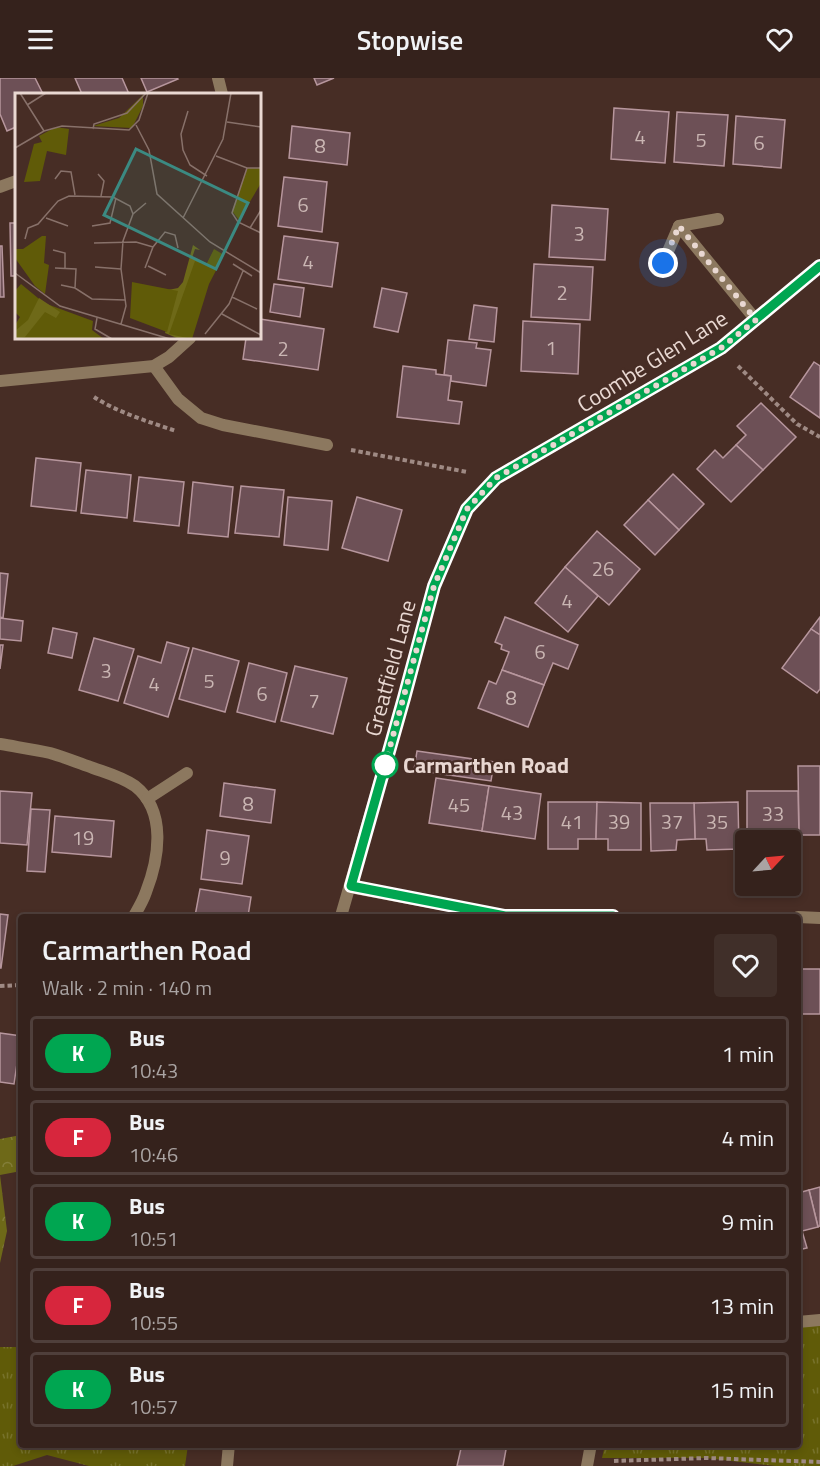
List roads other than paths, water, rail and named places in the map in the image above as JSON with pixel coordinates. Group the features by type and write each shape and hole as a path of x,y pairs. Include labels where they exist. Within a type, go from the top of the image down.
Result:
{"street":[{"path":"218,78 222,93"},
{"path":"0,187 15,181"},
{"path":"679,226 718,219"},
{"path":"663,263 679,226"},
{"path":"679,226 756,320"},
{"name":"Coombe Glen Lane","path":"496,478 721,348 820,266"},
{"path":"0,381 154,366 169,357 189,339"},
{"path":"154,366 178,399 201,418 223,425 327,445"},
{"name":"Greatfield Lane","path":"342,914 434,586 467,509 496,478"},
{"path":"0,744 51,753 124,779 147,799 158,829 153,870 146,893 135,914"},
{"path":"147,799 187,773"},
{"path":"351,886 495,914"},
{"path":"801,917 820,918"},
{"path":"801,1322 820,1320"},
{"path":"227,1466 229,1448"},
{"path":"588,1464 590,1448"}],"place":[{"name":"Carmarthen Road","path":"385,765"}]}
